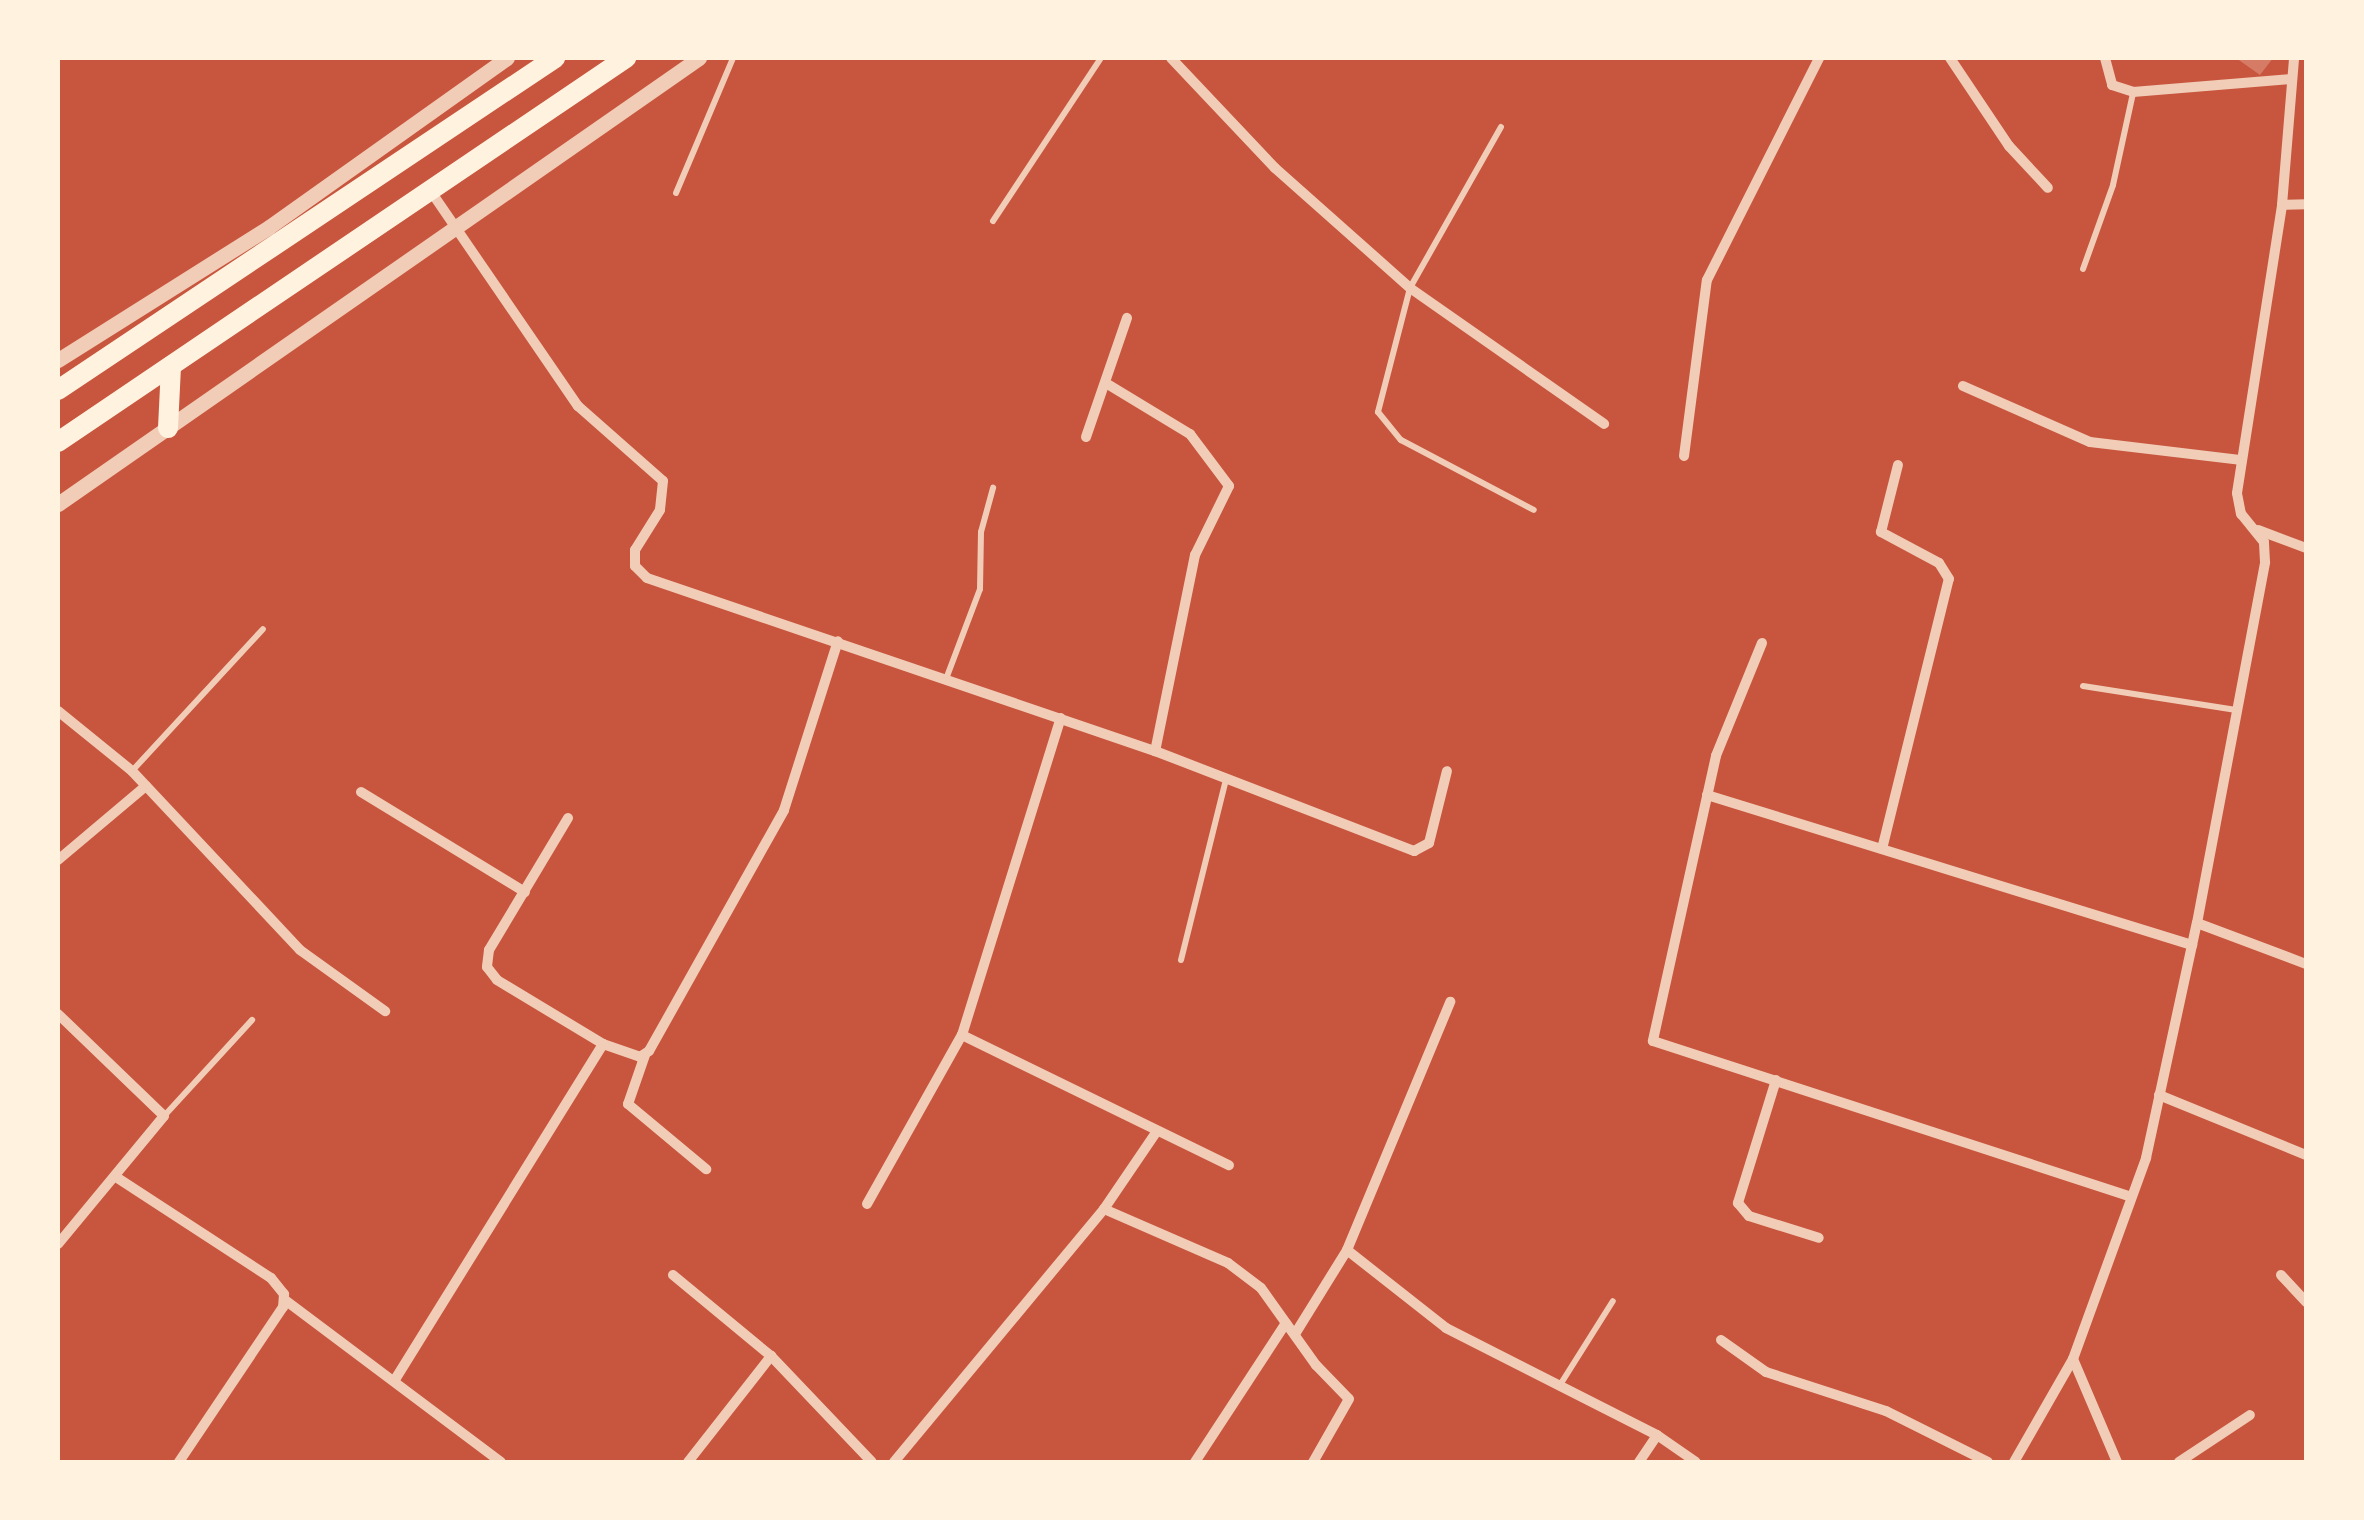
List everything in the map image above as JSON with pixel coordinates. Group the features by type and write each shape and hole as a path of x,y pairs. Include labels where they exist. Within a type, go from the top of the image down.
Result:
{"highway":[{"path":"61,381 554,58"},
{"path":"58,442 432,193 626,58"},
{"path":"168,428 171,366"}],"street":[{"path":"58,360 270,226 507,58"},
{"path":"58,504 699,58"},
{"path":"1171,58 1275,168 1410,288 1604,424"},
{"path":"1684,456 1707,280 1819,58"},
{"path":"1950,58 2010,146 2048,188"},
{"path":"2105,58 2112,85 2133,92 2291,79"},
{"path":"2014,1462 2072,1359 2146,1158 2192,946 2264,562 2258,530 2237,505 2282,205 2294,58"},
{"path":"432,193 578,406 663,482 660,510 635,550 639,571 1154,751 1414,851 1429,844 1447,771"},
{"path":"2282,205 2306,204"},
{"path":"1086,437 1109,385 1128,318"},
{"path":"1109,385 1190,434 1229,486 1195,556 1154,751"},
{"path":"1962,386 2090,442 2242,460"},
{"path":"1882,848 1950,578 1938,563 1881,532 1898,465"},
{"path":"2258,530 2306,548"},
{"path":"706,1169 630,1108 628,1099 644,1055 784,810 838,641"},
{"path":"1762,643 1723,733 1650,1035 1658,1045 2129,1196"},
{"path":"58,711 132,771 300,950 385,1011"},
{"path":"867,1204 962,1035 1060,718"},
{"path":"58,860 146,786"},
{"path":"361,792 526,892"},
{"path":"1707,795 2192,946"},
{"path":"568,818 488,950 490,973 604,1044 644,1055"},
{"path":"2196,923 2306,964"},
{"path":"1295,1334 1347,1250 1450,1002"},
{"path":"58,1244 164,1116 59,1019"},
{"path":"962,1035 1156,1134 1229,1166"},
{"path":"396,1378 604,1044"},
{"path":"1776,1080 1738,1203 1749,1216 1819,1238"},
{"path":"2159,1095 2306,1155"},
{"path":"894,1462 1104,1208 1156,1134"},
{"path":"116,1177 271,1278 286,1300 396,1378 501,1462"},
{"path":"1104,1208 1240,1270 1350,1399 1313,1462"},
{"path":"1347,1250 1414,1307 1558,1387 1657,1435 1696,1462"},
{"path":"673,1275 771,1356 872,1462"},
{"path":"2281,1276 2306,1302"},
{"path":"179,1462 286,1300"},
{"path":"1194,1462 1286,1323"},
{"path":"1721,1340 1766,1372 1886,1411 1988,1462"},
{"path":"688,1462 771,1356"},
{"path":"2072,1359 2117,1462"},
{"path":"2180,1462 2250,1415"},
{"path":"1640,1462 1657,1435"}],"lane":[{"path":"676,193 733,58"},
{"path":"993,221 1101,58"},
{"path":"2083,268 2114,185 2133,92"},
{"path":"1501,127 1410,288 1377,398 1384,424 1534,510"},
{"path":"946,679 980,589 981,532 993,488"},
{"path":"132,771 263,630"},
{"path":"2083,686 2236,710"},
{"path":"1181,960 1226,778"},
{"path":"164,1116 252,1020"},
{"path":"1558,1387 1613,1301"}],"building":[{"path":"2236,58 2273,58 2260,75"}]}
